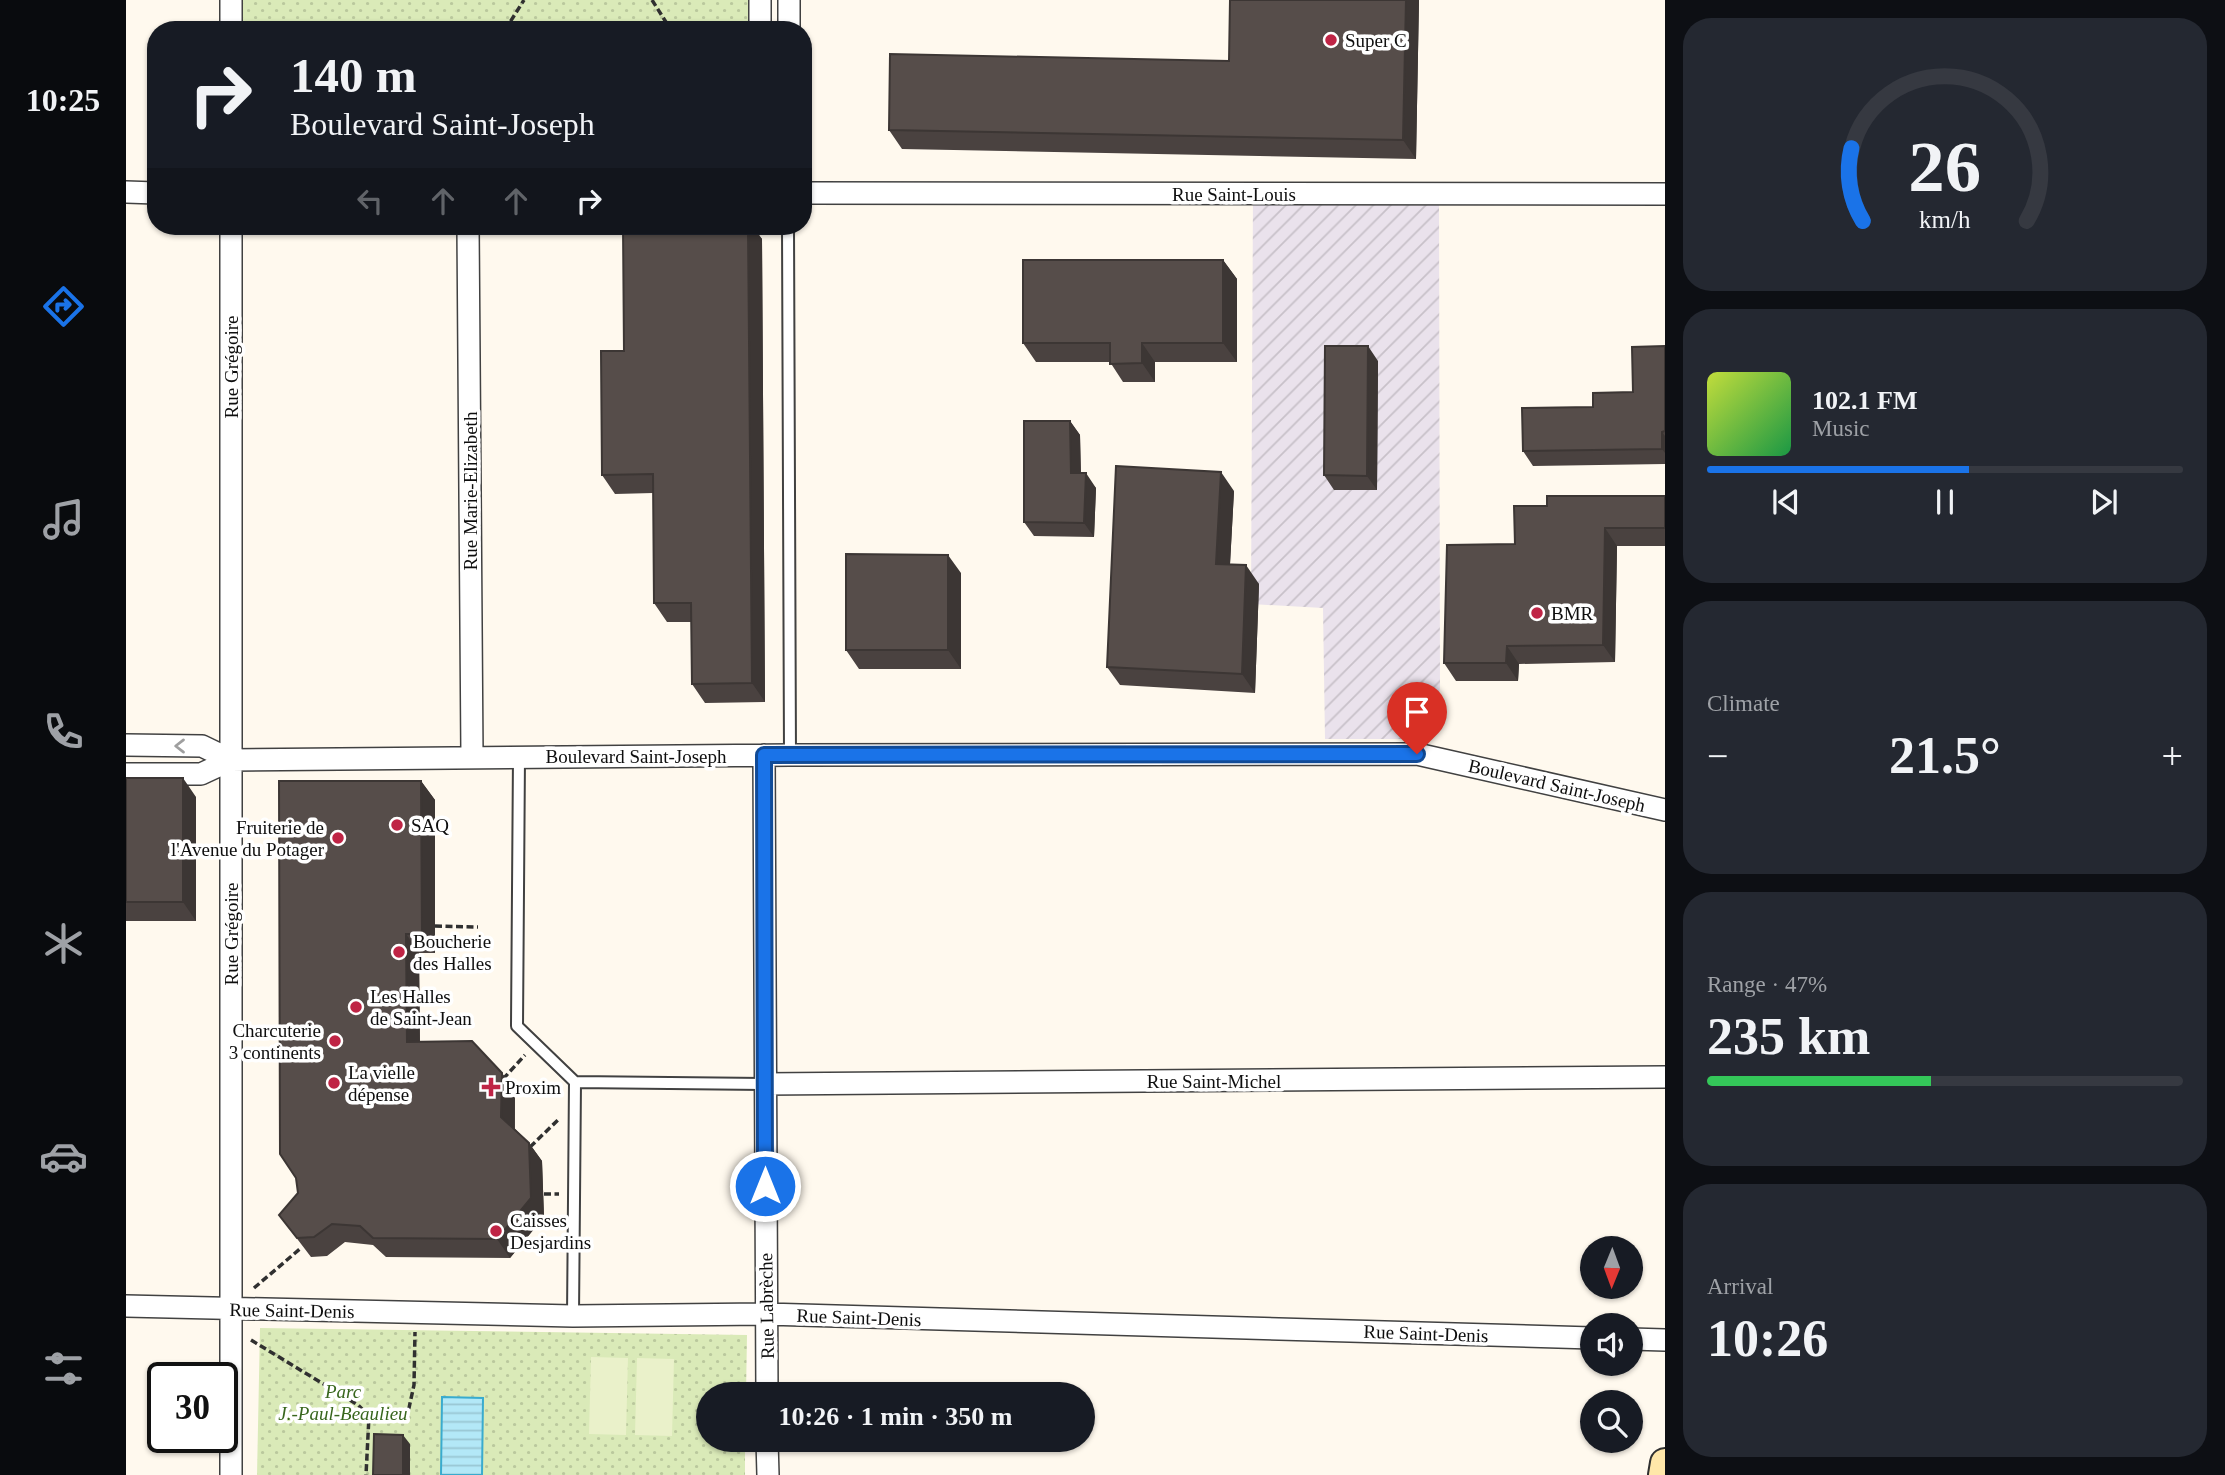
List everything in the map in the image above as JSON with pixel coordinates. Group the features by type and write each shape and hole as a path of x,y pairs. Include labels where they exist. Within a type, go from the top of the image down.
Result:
{"main road":[{"path":"1662,1475 1665,1463"}],"street":[{"path":"231,0 231,21"},
{"path":"760,0 760,21"},
{"path":"789,0 789,21"},
{"path":"126,192 147,192"},
{"name":"Rue Saint-Louis","path":"812,193 1665,194"},
{"name":"Rue Grégoire","path":"231,235 231,1475"},
{"name":"Rue Marie-Elizabeth","path":"468,235 472,756"},
{"name":"Boulevard Saint-Joseph","path":"126,746 202,746 231,760"},
{"name":"Boulevard Saint-Joseph","path":"126,774 201,774 231,760 472,756 1417,754 1665,810"},
{"name":"Rue Labrèche","path":"764,755 767,1382"},
{"name":"Rue Saint-Michel","path":"764,1084 1665,1077"},
{"name":"Rue Saint-Denis","path":"126,1306 231,1317 415,1312 573,1316 766,1314 1580,1338"},
{"path":"1643,1339 1665,1340"},
{"path":"767,1452 768,1475"}],"lane":[{"path":"788,235 790,755"},
{"path":"519,756 517,1026 575,1082 764,1084"},
{"path":"573,1316 575,1082"}],"path":[{"path":"511,21 524,0"},
{"path":"652,0 665,21"},
{"path":"435,926 478,927"},
{"path":"503,1079 536,1044"},
{"path":"528,1149 558,1119 575,1118"},
{"path":"300,1248 231,1317 279,1360 292,1364 311,1379 358,1405 369,1416 395,1418 410,1408 414,1385 415,1312"},
{"path":"366,1475 369,1416"}],"shaded area":[{"path":"1253,194 1439,194 1440,688 1431,739 1325,739 1323,608 1251,604"}],"green space":[{"path":"226,0 760,0 760,21 226,21"},
{"name":"Parc J.-Paul-Beaulieu","path":"260,1328 747,1335 746,1382 696,1382 696,1452 745,1452 745,1475 257,1475"},
{"path":"591,1357 628,1358 626,1435 589,1434"},
{"path":"637,1358 674,1359 672,1436 635,1435"}],"water":[{"path":"442,1397 483,1398 482,1475 441,1475"}],"building":[{"path":"1230,0 1406,0 1403,140 889,130 890,54 1229,61"},
{"path":"623,235 748,235 752,683 692,684 691,603 654,603 653,474 602,475 601,351 624,351"},
{"path":"1023,260 1223,260 1223,343 1142,343 1142,363 1110,364 1110,343 1023,343"},
{"path":"1325,346 1368,346 1367,476 1324,475"},
{"path":"1665,346 1665,431 1662,432 1662,449 1523,451 1522,408 1593,407 1593,393 1633,392 1632,347"},
{"path":"1024,421 1070,421 1071,473 1086,473 1084,523 1024,522"},
{"path":"1116,466 1221,472 1216,564 1246,565 1242,674 1107,667"},
{"path":"1547,496 1665,496 1665,528 1605,528 1603,645 1507,646 1506,663 1444,663 1447,545 1515,544 1514,506 1547,506"},
{"path":"846,554 948,555 948,650 846,650"},
{"path":"126,778 183,778 183,902 126,902"},
{"name":"Les Halles de Saint-Jean","path":"279,781 421,781 422,934 406,934 407,1042 472,1041 502,1073 501,1117 529,1143 531,1198 497,1239 373,1238 360,1226 332,1224 314,1237 297,1238 279,1215 298,1193 296,1178 280,1154"},
{"path":"374,1434 403,1435 403,1475 373,1475"}],"place":[{"name":"Super C","path":"1331,40"},
{"name":"BMR","path":"1537,613"},
{"name":"SAQ","path":"397,825"},
{"name":"Fruiterie de l'Avenue du Potager","path":"338,838"},
{"name":"Boucherie des Halles","path":"399,952"},
{"name":"Les Halles de Saint-Jean","path":"356,1007"},
{"name":"Charcuterie 3 continents","path":"335,1041"},
{"name":"La vielle dépense","path":"334,1083"},
{"name":"Proxim","path":"491,1087"},
{"name":"Caisses Desjardins","path":"496,1231"}],"route":[{"path":"765,1186 764,755 1417,754"}]}
